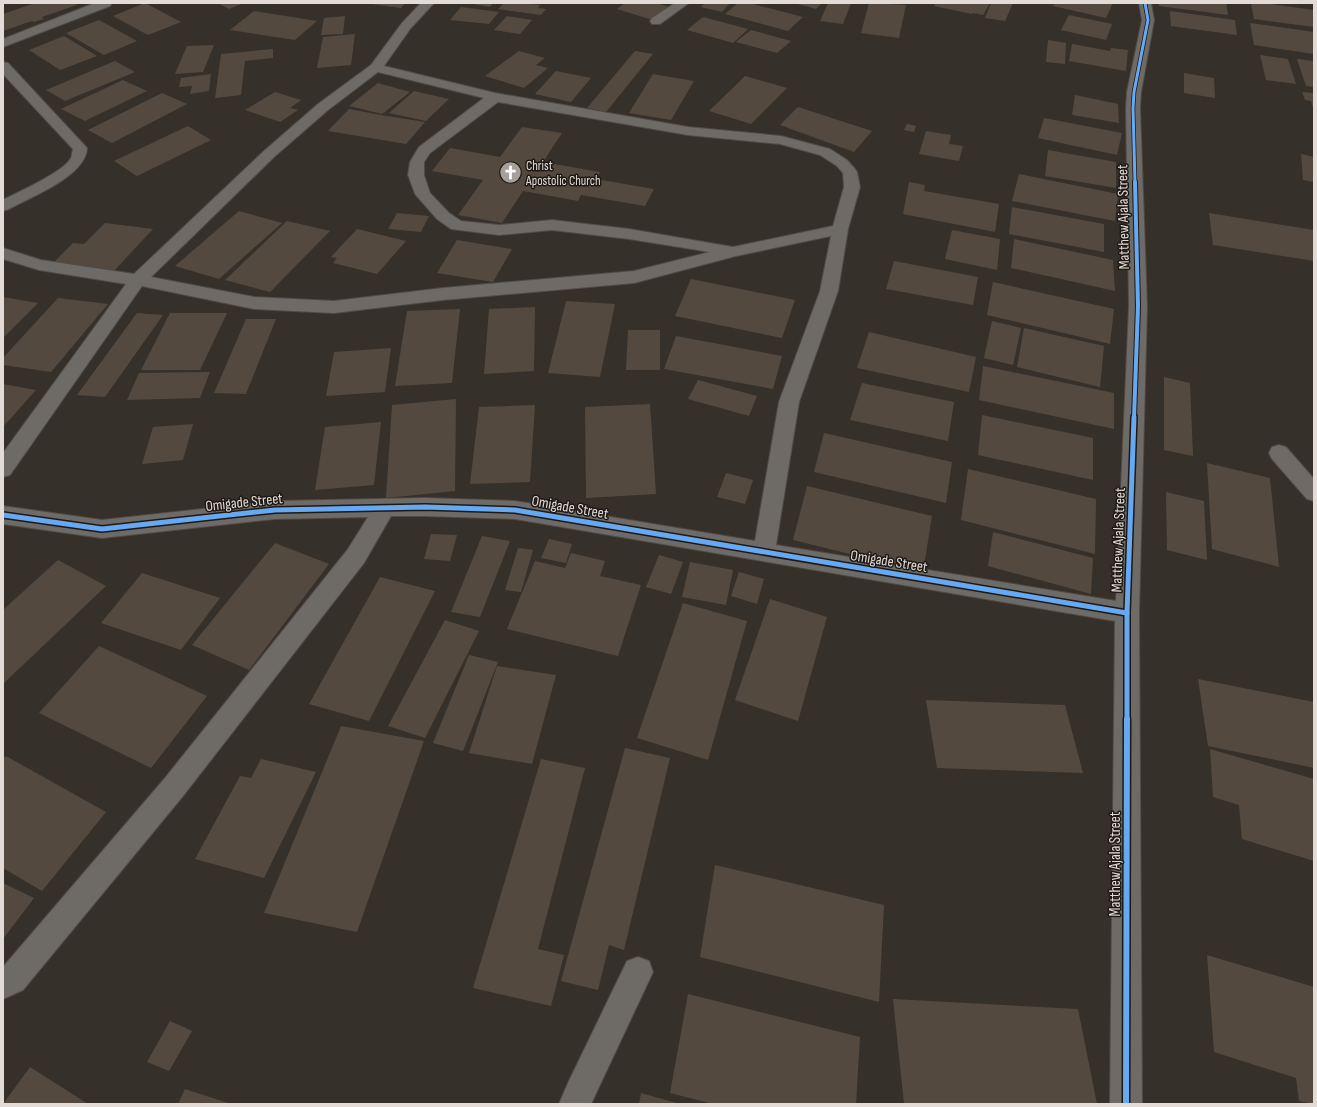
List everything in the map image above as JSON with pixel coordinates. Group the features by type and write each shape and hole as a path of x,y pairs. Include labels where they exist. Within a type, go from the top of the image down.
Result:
{"street":[{"path":"3,43 106,3"},
{"path":"3,469 138,280 269,154 323,107 376,68 406,26 428,3"},
{"path":"656,21 683,3"},
{"name":"Matthew Ajala Street","path":"1126,1104 1127,613 1138,306 1133,108 1134,92 1148,20 1145,3"},
{"path":"3,66 80,148 80,155 76,163 69,168 3,206"},
{"path":"376,68 495,97 688,131 781,140 825,152 842,163 850,172 852,187 840,229 829,291 789,402 764,552"},
{"path":"495,97 424,150 417,162 416,175 423,194 443,216 457,226 499,230 552,225 629,234 736,251"},
{"path":"3,254 39,265 138,280 254,303 334,306 443,294 532,288 634,277 736,251 840,229"},
{"path":"1278,453 1314,493"},
{"name":"Omigade Street","path":"3,515 102,530 275,510 425,507 515,510 1127,613"},
{"path":"3,984 12,979 174,787 356,556 385,508"},
{"path":"576,1104 579,1094 638,972"}],"building":[{"path":"35,3 75,3 77,5 42,17 44,19 34,22 32,21 3,31 3,14"},
{"path":"145,3 181,22 148,35 113,16"},
{"path":"218,3 244,3 229,9"},
{"path":"364,3 405,3 401,8"},
{"path":"468,3 493,3 490,7"},
{"path":"504,3 540,5 538,8 546,9 541,15 498,9"},
{"path":"625,3 656,3 673,8 656,21 617,9"},
{"path":"705,3 730,3 722,12 701,7"},
{"path":"738,3 749,3 803,17 788,31 725,14"},
{"path":"794,3 822,3 816,9"},
{"path":"828,3 851,3 843,24 820,21"},
{"path":"869,3 906,5 899,38 861,33"},
{"path":"936,3 990,3 983,15 934,6"},
{"path":"991,3 1013,3 1005,21 985,18"},
{"path":"1055,3 1113,3 1106,18 1053,6"},
{"path":"1159,3 1226,3 1228,15 1159,6"},
{"path":"1251,3 1262,3 1314,10 1314,27 1254,19"},
{"path":"461,7 499,12 489,24 450,20"},
{"path":"254,11 317,21 295,40 230,30"},
{"path":"1170,11 1235,20 1237,35 1171,26"},
{"path":"1069,15 1112,24 1106,40 1061,30"},
{"path":"345,16 343,34 321,35 324,18"},
{"path":"507,16 532,20 520,34 494,30"},
{"path":"703,17 748,29 733,43 687,30"},
{"path":"99,20 137,41 104,55 66,33"},
{"path":"1250,23 1314,32 1314,54 1254,45"},
{"path":"751,30 791,41 777,53 736,42"},
{"path":"355,34 351,65 317,68 323,37"},
{"path":"64,36 97,56 60,70 29,50"},
{"path":"1048,40 1066,43 1065,64 1046,62"},
{"path":"1072,44 1110,51 1111,48 1128,50 1126,71 1069,61"},
{"path":"214,45 203,72 175,74 187,46"},
{"path":"273,49 273,58 245,61 241,95 215,98 221,54"},
{"path":"519,51 545,58 536,65 548,68 524,88 485,76"},
{"path":"635,51 653,54 606,112 587,108"},
{"path":"1260,55 1288,59 1296,84 1266,80"},
{"path":"1297,59 1314,61 1314,87 1306,86"},
{"path":"115,61 135,72 65,101 46,90"},
{"path":"556,71 591,78 571,102 535,94"},
{"path":"1184,73 1214,78 1215,98 1184,93"},
{"path":"211,74 209,91 190,94 192,86 179,87 181,78"},
{"path":"653,74 694,81 671,120 629,113"},
{"path":"745,76 787,88 751,124 709,111"},
{"path":"123,80 147,91 85,121 61,109"},
{"path":"378,83 410,92 382,114 349,106"},
{"path":"414,91 449,99 426,121 389,113"},
{"path":"275,92 301,100 290,108 298,110 280,122 245,110"},
{"path":"1302,92 1314,93 1314,110 1311,101 1305,100"},
{"path":"162,93 187,104 112,143 88,130"},
{"path":"1075,95 1118,104 1119,123 1072,115"},
{"path":"798,107 872,131 854,152 780,125"},
{"path":"349,109 425,122 406,144 328,131"},
{"path":"1044,118 1122,133 1117,155 1038,138"},
{"path":"907,124 916,126 914,132 904,130"},
{"path":"188,126 211,140 137,176 114,161"},
{"path":"522,127 562,133 543,162 600,172 596,179 654,189 645,206 581,195 578,201 523,191 502,223 458,215 483,180 432,171 450,148 500,157"},
{"path":"926,131 951,135 949,144 963,146 959,161 919,154"},
{"path":"1048,150 1116,162 1116,188 1045,176"},
{"path":"1301,154 1314,157 1314,182 1303,180"},
{"path":"1019,174 1118,194 1115,221 1012,201"},
{"path":"909,182 925,185 924,191 999,204 995,232 903,214"},
{"path":"1012,207 1104,224 1104,252 1009,234"},
{"path":"239,211 282,223 219,279 175,266"},
{"path":"397,213 429,216 421,232 388,229"},
{"path":"1209,213 1314,230 1314,261 1213,245"},
{"path":"287,221 330,231 270,292 225,280"},
{"path":"105,223 153,229 114,271 54,262 73,243 84,244"},
{"path":"357,229 406,241 377,274 333,263 337,258 331,257"},
{"path":"952,230 1000,239 997,270 945,259"},
{"path":"1014,239 1113,260 1115,291 1011,268"},
{"path":"457,240 512,249 493,282 437,273"},
{"path":"894,261 978,277 973,305 886,289"},
{"path":"691,279 795,300 782,338 675,316"},
{"path":"993,282 1114,309 1110,344 987,315"},
{"path":"3,297 38,303 3,338"},
{"path":"58,298 108,304 51,372 3,365 3,358"},
{"path":"566,301 615,304 600,377 548,373"},
{"path":"535,307 534,371 484,374 489,309"},
{"path":"460,309 452,383 395,386 407,311"},
{"path":"137,313 163,315 105,397 77,395"},
{"path":"170,313 227,313 200,370 141,370"},
{"path":"246,319 276,319 246,394 214,393"},
{"path":"992,321 1021,328 1013,365 984,358"},
{"path":"1024,328 1104,346 1100,387 1017,367"},
{"path":"628,330 660,330 660,370 626,370"},
{"path":"869,332 976,357 969,392 857,368"},
{"path":"676,336 782,356 773,389 664,369"},
{"path":"391,348 385,392 326,396 334,352"},
{"path":"983,366 1114,393 1114,429 979,400"},
{"path":"210,372 200,398 127,400 139,373"},
{"path":"1164,377 1190,383 1193,456 1164,450"},
{"path":"698,380 757,396 749,416 688,399"},
{"path":"862,383 954,402 948,441 850,420"},
{"path":"3,384 36,390 3,427"},
{"path":"456,399 455,491 386,498 392,405"},
{"path":"650,404 656,494 586,498 585,407"},
{"path":"535,405 530,482 470,484 479,407"},
{"path":"982,415 1093,438 1093,480 978,455"},
{"path":"381,422 374,485 315,490 325,427"},
{"path":"193,424 183,460 142,464 153,427"},
{"path":"824,433 952,462 946,503 814,472"},
{"path":"1207,463 1270,478 1279,567 1212,549"},
{"path":"968,469 1096,499 1095,554 961,520"},
{"path":"726,473 753,480 745,504 717,497"},
{"path":"807,486 932,516 923,572 793,540"},
{"path":"1166,492 1204,501 1207,560 1167,550"},
{"path":"993,532 1093,558 1091,594 988,566"},
{"path":"431,534 457,535 450,561 424,559"},
{"path":"482,536 510,541 480,617 451,612"},
{"path":"549,539 572,544 566,563 541,558"},
{"path":"275,543 329,564 249,670 192,645"},
{"path":"518,548 533,550 521,592 505,590"},
{"path":"571,553 605,561 600,576 641,585 618,656 507,629 535,561 565,568"},
{"path":"659,555 683,562 671,594 646,587"},
{"path":"58,560 106,586 3,684 3,610"},
{"path":"690,562 733,570 726,605 682,597"},
{"path":"739,572 764,579 757,604 731,596"},
{"path":"142,573 220,598 181,650 101,623"},
{"path":"380,577 435,591 369,721 309,704"},
{"path":"770,599 827,617 798,721 735,700"},
{"path":"683,603 747,621 708,760 637,738"},
{"path":"445,620 479,631 425,738 388,726"},
{"path":"99,646 207,696 151,768 39,713"},
{"path":"469,655 498,662 463,751 433,743"},
{"path":"497,666 556,675 532,764 469,753"},
{"path":"1198,679 1314,702 1314,768 1208,746"},
{"path":"926,700 1065,705 1083,773 937,768"},
{"path":"341,726 424,741 357,932 264,913"},
{"path":"625,748 670,758 624,950 609,945 598,990 561,981"},
{"path":"1210,749 1314,779 1314,861 1242,839 1239,805 1213,797"},
{"path":"6,756 106,812 42,891 3,868 3,759"},
{"path":"261,759 316,772 264,878 195,859 240,776 251,778"},
{"path":"541,759 585,768 538,949 564,955 551,1006 473,988"},
{"path":"715,865 884,905 879,1002 700,957"},
{"path":"3,883 34,898 3,939"},
{"path":"1207,955 1314,987 1314,1104 1299,1101 1296,1078 1214,1052"},
{"path":"688,994 860,1037 856,1104 713,1104 670,1093"},
{"path":"893,999 1078,1009 1097,1104 904,1104"},
{"path":"170,1021 192,1031 169,1071 147,1062"},
{"path":"30,1067 88,1104 3,1104"},
{"path":"185,1089 231,1104 178,1104"},
{"path":"641,1093 680,1104 639,1104"}],"cycle path":[{"path":"1126,1104 1127,613 1138,306 1133,108 1134,92 1148,20 1145,3"},
{"path":"3,515 102,529 275,510 425,507 515,510 1127,613"}],"place":[{"name":"Christ Apostolic Church","path":"511,172"}]}
